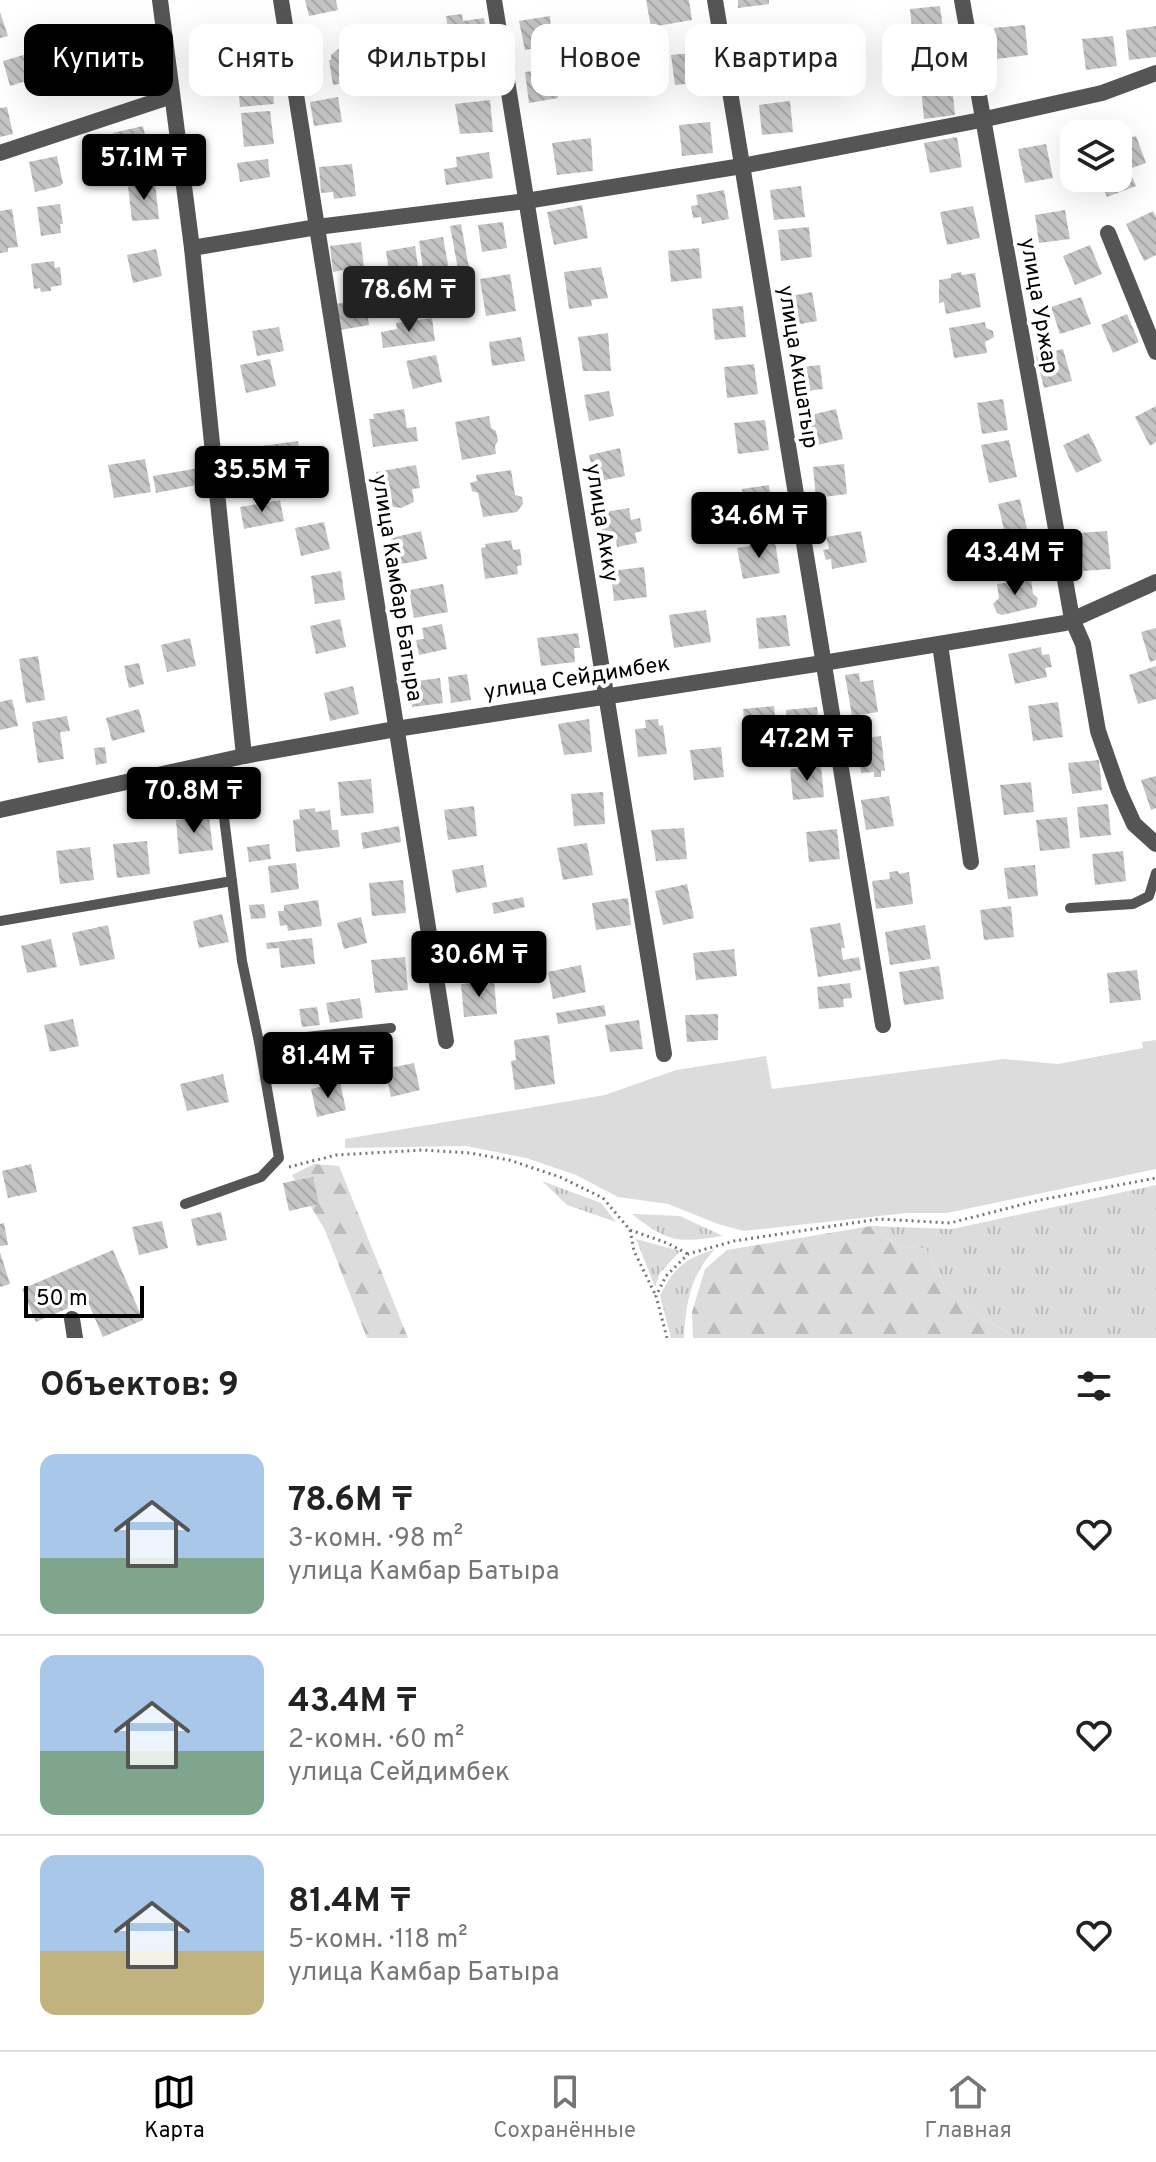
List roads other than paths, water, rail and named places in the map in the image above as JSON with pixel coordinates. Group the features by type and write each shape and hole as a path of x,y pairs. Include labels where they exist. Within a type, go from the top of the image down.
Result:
{"street":[{"path":"160,0 163,24"},
{"name":"улица Камбар Батыра","path":"281,0 446,1041"},
{"name":"улица Акку","path":"494,0 664,1054"},
{"name":"улица Акшатыр","path":"715,0 883,1025"},
{"name":"улица Уржар","path":"962,0 1072,619 1083,644 1098,731 1119,791 1134,824 1156,844"},
{"path":"192,248 317,227 526,201 742,166 981,120 1102,93 1156,73"},
{"path":"0,153 172,96 192,248 244,756"},
{"path":"1108,233 1156,352"},
{"name":"улица Сейдимбек","path":"0,810 244,756 396,729 940,644 1072,619 1156,582"},
{"path":"940,644 971,862"},
{"path":"72,1319 75,1338"}],"lane":[{"path":"185,1204 261,1177 279,1158 242,961 217,762"},
{"path":"1070,908 1133,904 1149,896 1156,873"},
{"path":"0,921 232,881"},
{"path":"259,1042 391,1028"}]}
